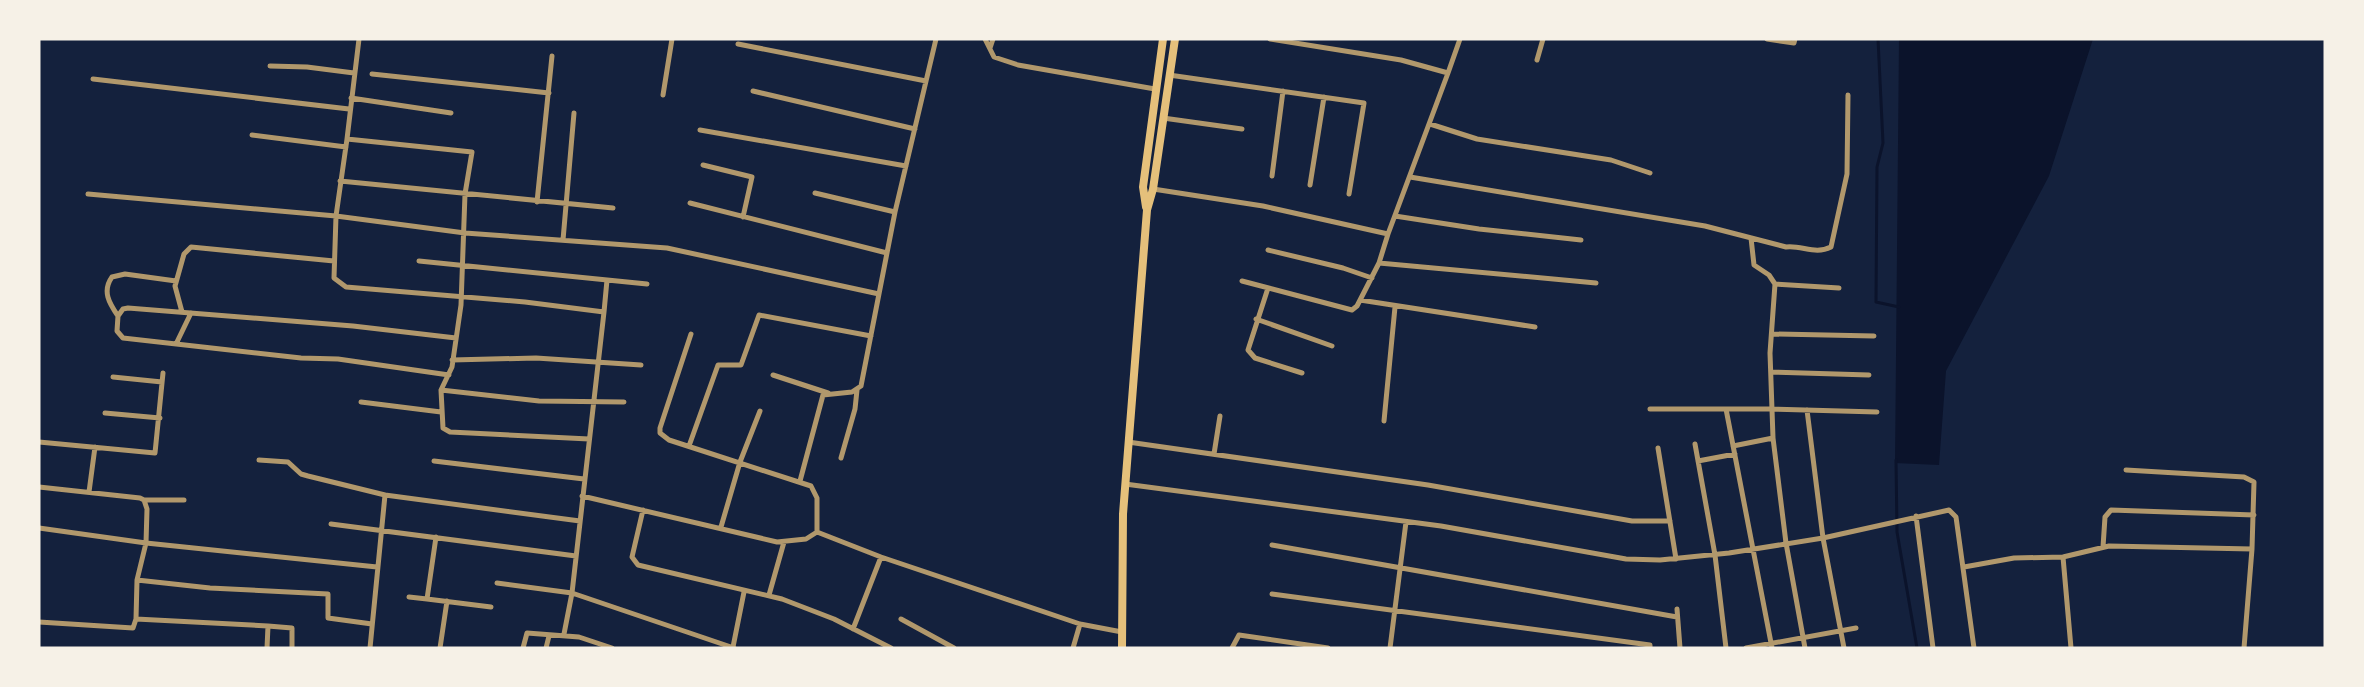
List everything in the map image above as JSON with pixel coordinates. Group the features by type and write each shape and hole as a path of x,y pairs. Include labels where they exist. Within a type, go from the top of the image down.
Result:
{"main road":[{"path":"1147,210 1143,187 1163,39"},
{"path":"1122,648 1125,484 1147,210 1153,189 1175,39"}],"street":[{"path":"359,39 336,216 334,278 346,287 460,296 604,312"},
{"path":"663,95 672,39"},
{"path":"841,458 855,409 857,390 861,386 895,212 936,39"},
{"path":"985,39 994,57 1018,66 1155,89"},
{"path":"990,48 993,39"},
{"path":"1270,39 1401,60 1448,73"},
{"path":"1242,281 1346,310 1354,309 1379,263 1460,39"},
{"path":"1538,60 1543,39"},
{"path":"1767,39 1794,43 1795,39"},
{"path":"738,44 926,81"},
{"path":"537,202 552,56"},
{"path":"270,66 307,67 354,73"},
{"path":"372,74 549,93"},
{"path":"1169,75 1364,103 1349,194"},
{"path":"93,79 350,109"},
{"path":"753,91 915,129"},
{"path":"1272,176 1282,91"},
{"path":"1410,177 1705,226 1751,238 1822,251 1831,247 1847,174 1848,95"},
{"path":"1310,185 1324,97"},
{"path":"351,98 451,113"},
{"path":"563,240 574,113"},
{"path":"1163,118 1242,129"},
{"path":"1430,124 1477,139 1611,160 1650,173"},
{"path":"700,130 906,166"},
{"path":"252,135 346,147"},
{"path":"347,139 472,152 465,194 465,233 456,338 449,375 441,390 441,424 446,431 589,439"},
{"path":"703,165 752,177 743,217"},
{"path":"340,181 613,208"},
{"path":"1153,189 1263,206 1389,234"},
{"path":"815,192 895,212"},
{"path":"88,194 336,216 465,233 667,248 879,294"},
{"path":"690,203 887,253"},
{"path":"1395,216 1479,229 1581,240"},
{"path":"1751,238 1754,265 1769,275 1775,284 1770,372 1773,438 1786,543 1805,648"},
{"path":"182,312 174,289 184,254 191,247 334,261"},
{"path":"1268,250 1343,268 1372,278"},
{"path":"419,261 648,284"},
{"path":"1379,263 1596,283"},
{"path":"118,315 109,302 107,292 107,284 112,277 125,274 176,281"},
{"path":"564,634 572,593 607,280"},
{"path":"1775,284 1839,288"},
{"path":"1268,288 1248,346 1249,353 1255,358 1302,373"},
{"path":"1360,300 1535,327"},
{"path":"1384,421 1395,307"},
{"path":"449,375 338,359 301,358 123,339 117,331 118,315 123,309 128,308 353,326 456,338"},
{"path":"176,344 191,313"},
{"path":"689,446 718,365 741,365 759,315 871,336"},
{"path":"1256,319 1332,346"},
{"path":"691,334 660,428 664,437 800,481 816,492 817,532"},
{"path":"1772,334 1874,336"},
{"path":"453,360 536,358 641,364"},
{"path":"1770,372 1869,375"},
{"path":"39,442 155,453 163,373"},
{"path":"774,375 828,393 857,390"},
{"path":"112,377 162,382"},
{"path":"441,390 538,401 624,402"},
{"path":"800,481 821,399 828,393"},
{"path":"361,402 441,412"},
{"path":"1650,409 1877,412"},
{"path":"1726,409 1772,646"},
{"path":"1807,410 1823,538 1844,648"},
{"path":"721,527 740,462 760,411"},
{"path":"105,413 160,418"},
{"path":"1214,454 1220,416"},
{"path":"1733,446 1773,438"},
{"path":"1128,442 1428,485 1632,521 1670,520"},
{"path":"1695,444 1715,555 1726,648"},
{"path":"89,492 95,447"},
{"path":"1659,448 1676,559"},
{"path":"1698,461 1735,454"},
{"path":"259,460 288,462 301,474 385,495 580,521"},
{"path":"434,461 584,479"},
{"path":"2126,470 2251,479 2255,487 2254,514 2244,648"},
{"path":"1125,484 1473,531 1626,559 1676,559 1715,555 1823,538 1945,510 1954,513 1964,567 1974,648"},
{"path":"39,487 144,500 184,500"},
{"path":"370,648 385,495"},
{"path":"582,496 784,542 806,539 817,532"},
{"path":"39,622 130,629 135,626 137,580 146,543 147,509 144,500"},
{"path":"643,510 633,557 634,562 643,567 769,595 853,629 891,648"},
{"path":"2103,547 2105,517 2111,510 2254,514"},
{"path":"1916,516 1933,648"},
{"path":"1390,648 1406,522"},
{"path":"331,524 576,556"},
{"path":"39,528 146,543 377,567"},
{"path":"817,532 881,557 1080,624 1122,632"},
{"path":"427,599 436,537"},
{"path":"769,595 784,542"},
{"path":"1272,545 1677,617"},
{"path":"1964,567 2014,558 2063,557 2103,547 2252,549"},
{"path":"853,629 881,557"},
{"path":"2063,557 2071,648"},
{"path":"137,580 328,594 328,618 372,624"},
{"path":"497,584 572,593 734,648 744,591"},
{"path":"1272,594 1650,645 1650,648"},
{"path":"409,597 491,607"},
{"path":"440,648 447,601"},
{"path":"1677,609 1680,648"},
{"path":"136,619 292,628 291,648"},
{"path":"901,619 954,648"},
{"path":"1073,648 1080,624"},
{"path":"267,626 267,648"},
{"path":"1746,648 1772,646 1856,628"},
{"path":"523,648 527,633 582,637 612,648"},
{"path":"1232,648 1239,635 1328,648"},
{"path":"546,648 549,636"}],"water":[{"path":"1899,39 2093,39 2049,176 1946,371 1939,465 1895,463"}],"waterway":[{"path":"1878,39 1883,143 1877,167 1876,302 1899,307"},
{"path":"1896,460 1897,532 1917,648"}]}
